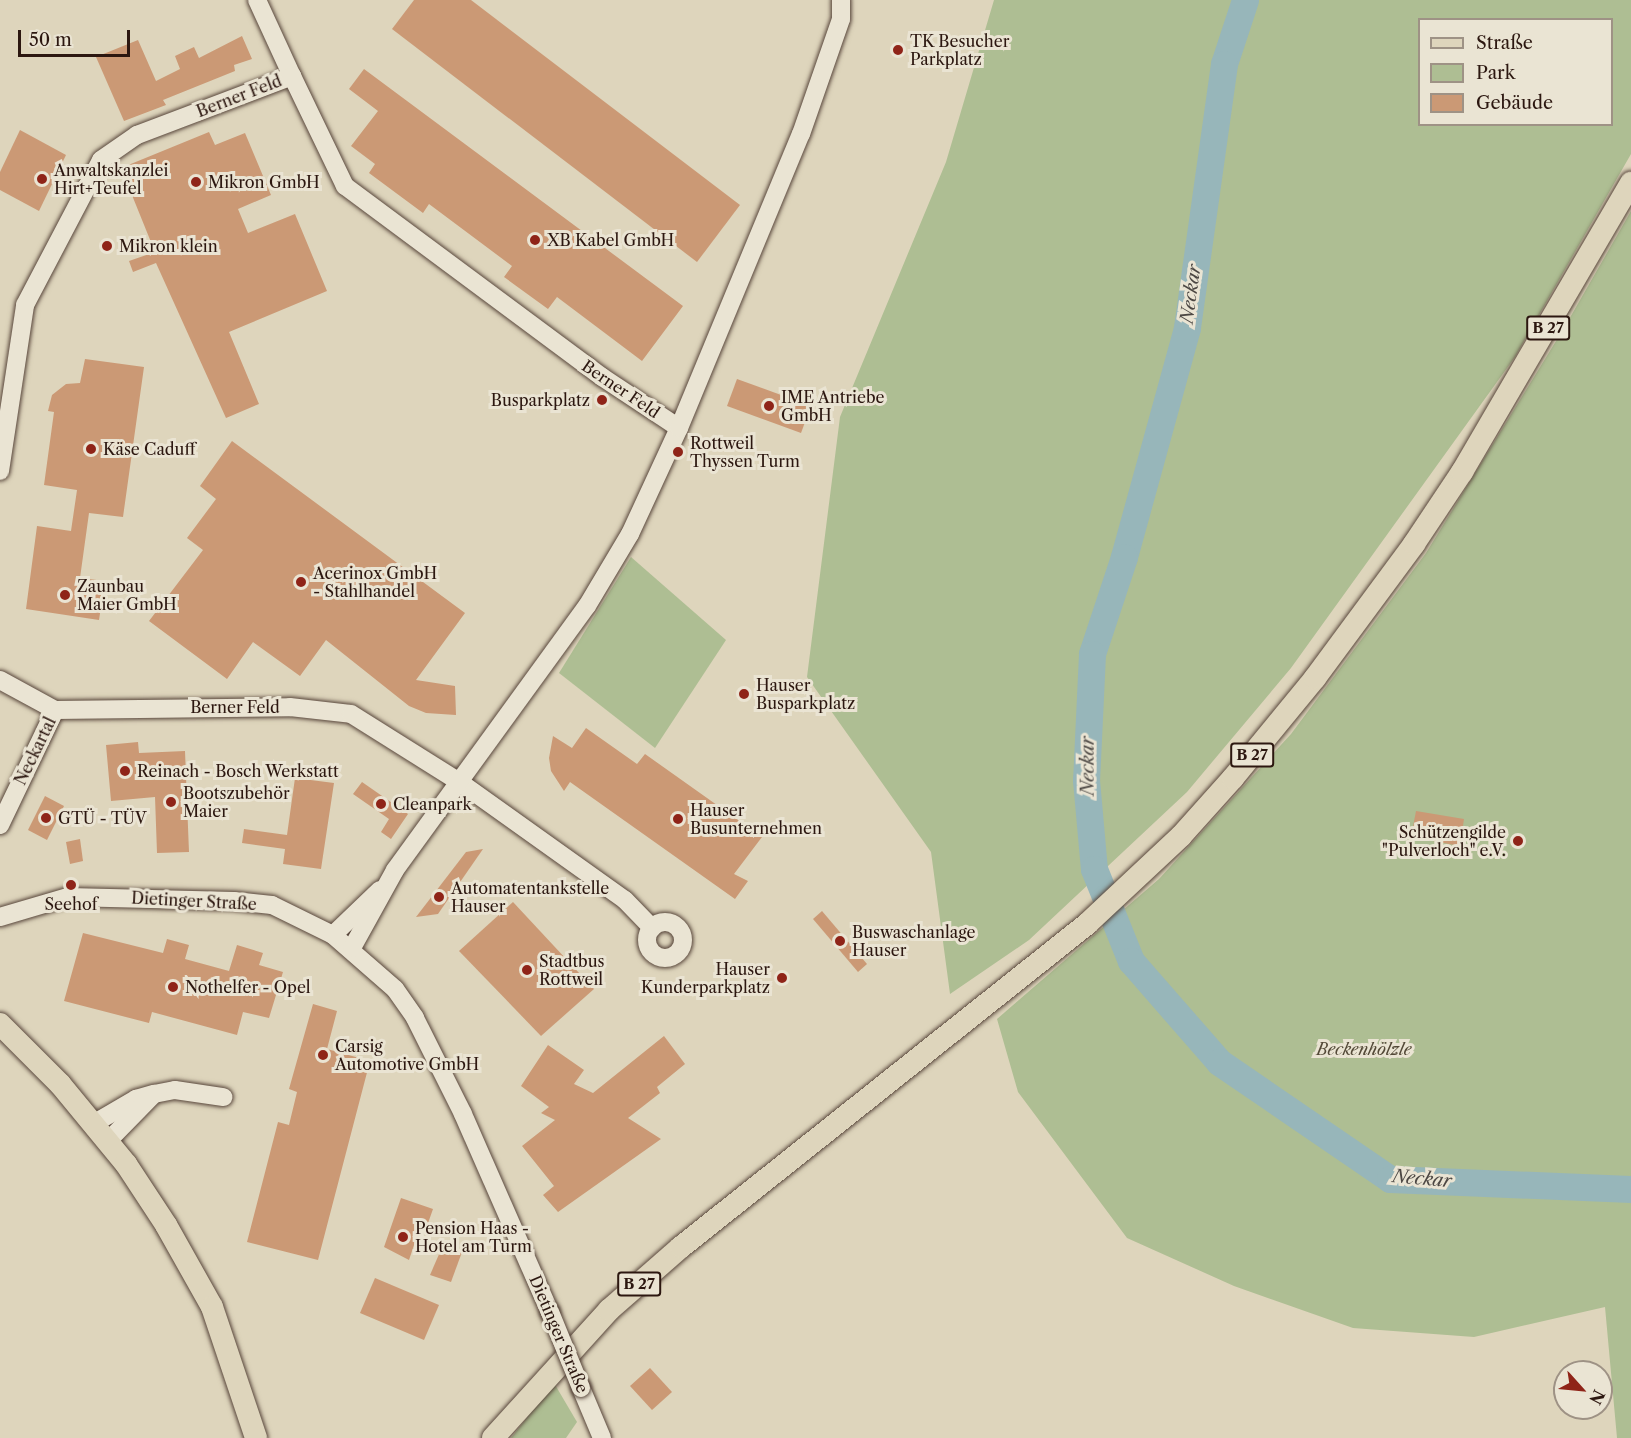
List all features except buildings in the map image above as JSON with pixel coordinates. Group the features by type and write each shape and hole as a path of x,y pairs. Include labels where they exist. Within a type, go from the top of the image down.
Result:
{"main road":[{"name":"B 27","path":"493,1438 609,1310 681,1247 997,998 1132,885 1233,778 1361,618 1462,472 1631,183"},
{"path":"0,1024 108,1141 166,1226 212,1307 256,1438"}],"street":[{"path":"256,0 292,76"},
{"name":"Berner Feld","path":"352,948 366,928 386,884 587,606 630,534 679,428 801,134 841,18 841,0"},
{"name":"Berner Feld","path":"0,471 25,305 101,160 137,135 292,76 345,186 602,377 679,428"},
{"name":"Berner Feld","path":"0,680 55,710 290,707 351,714 458,782 625,900 652,928"},
{"name":"Neckartal","path":"0,825 55,710"},
{"name":"Berner Feld","path":"333,935 386,884"},
{"name":"Dietinger Straße","path":"4,918 68,897 234,901 272,905 333,935 352,948 395,989 415,1018 463,1114 550,1312 602,1438"},
{"path":"93,1124 154,1094 175,1090 223,1097"},
{"path":"108,1141 154,1094"}],"green space":[{"path":"994,0 1631,0 1631,154 1515,357 1291,668 1187,792 1029,940 950,994 931,852 807,677 840,417 946,162"},
{"name":"Beckenhölzle","path":"1631,211 1631,1438 1617,1438 1613,1360 1610,1360 1605,1307 1474,1337 1353,1328 1234,1286 1127,1238 1018,1092 997,1019 1159,879 1291,734 1426,553 1564,328"},
{"path":"631,557 726,640 655,748 559,673"},
{"path":"554,1383 577,1422 566,1438 511,1438"}],"waterway":[{"name":"Neckar","path":"1245,0 1224,64 1187,328 1124,557 1092,654 1086,780 1094,869 1131,961 1219,1062 1390,1179 1631,1189"}],"place":[{"name":"TK Besucher Parkplatz","path":"898,50"},
{"name":"Anwaltskanzlei Hirt+Teufel","path":"42,179"},
{"name":"Mikron GmbH","path":"196,182"},
{"name":"XB Kabel GmbH","path":"535,240"},
{"name":"Mikron klein","path":"107,246"},
{"name":"Busparkplatz","path":"602,400"},
{"name":"IME Antriebe GmbH","path":"769,406"},
{"name":"Käse Caduff","path":"91,449"},
{"name":"Rottweil Thyssen Turm","path":"678,452"},
{"name":"Acerinox GmbH - Stahlhandel","path":"301,582"},
{"name":"Zaunbau Maier GmbH","path":"65,595"},
{"name":"Hauser Busparkplatz","path":"744,694"},
{"name":"Reinach - Bosch Werkstatt","path":"125,771"},
{"name":"Bootszubehör Maier","path":"171,802"},
{"name":"Cleanpark","path":"381,804"},
{"name":"GTÜ - TÜV","path":"46,818"},
{"name":"Hauser Busunternehmen","path":"678,819"},
{"name":"Schützengilde \"Pulverloch\" e.V.","path":"1518,841"},
{"name":"Seehof","path":"71,885"},
{"name":"Automatentankstelle Hauser","path":"439,897"},
{"name":"Buswaschanlage Hauser","path":"840,941"},
{"name":"Stadtbus Rottweil","path":"527,970"},
{"name":"Hauser Kunderparkplatz","path":"782,978"},
{"name":"Nothelfer - Opel","path":"173,987"},
{"name":"Carsig Automotive GmbH","path":"323,1055"},
{"name":"Pension Haas - Hotel am Turm","path":"403,1237"}]}
